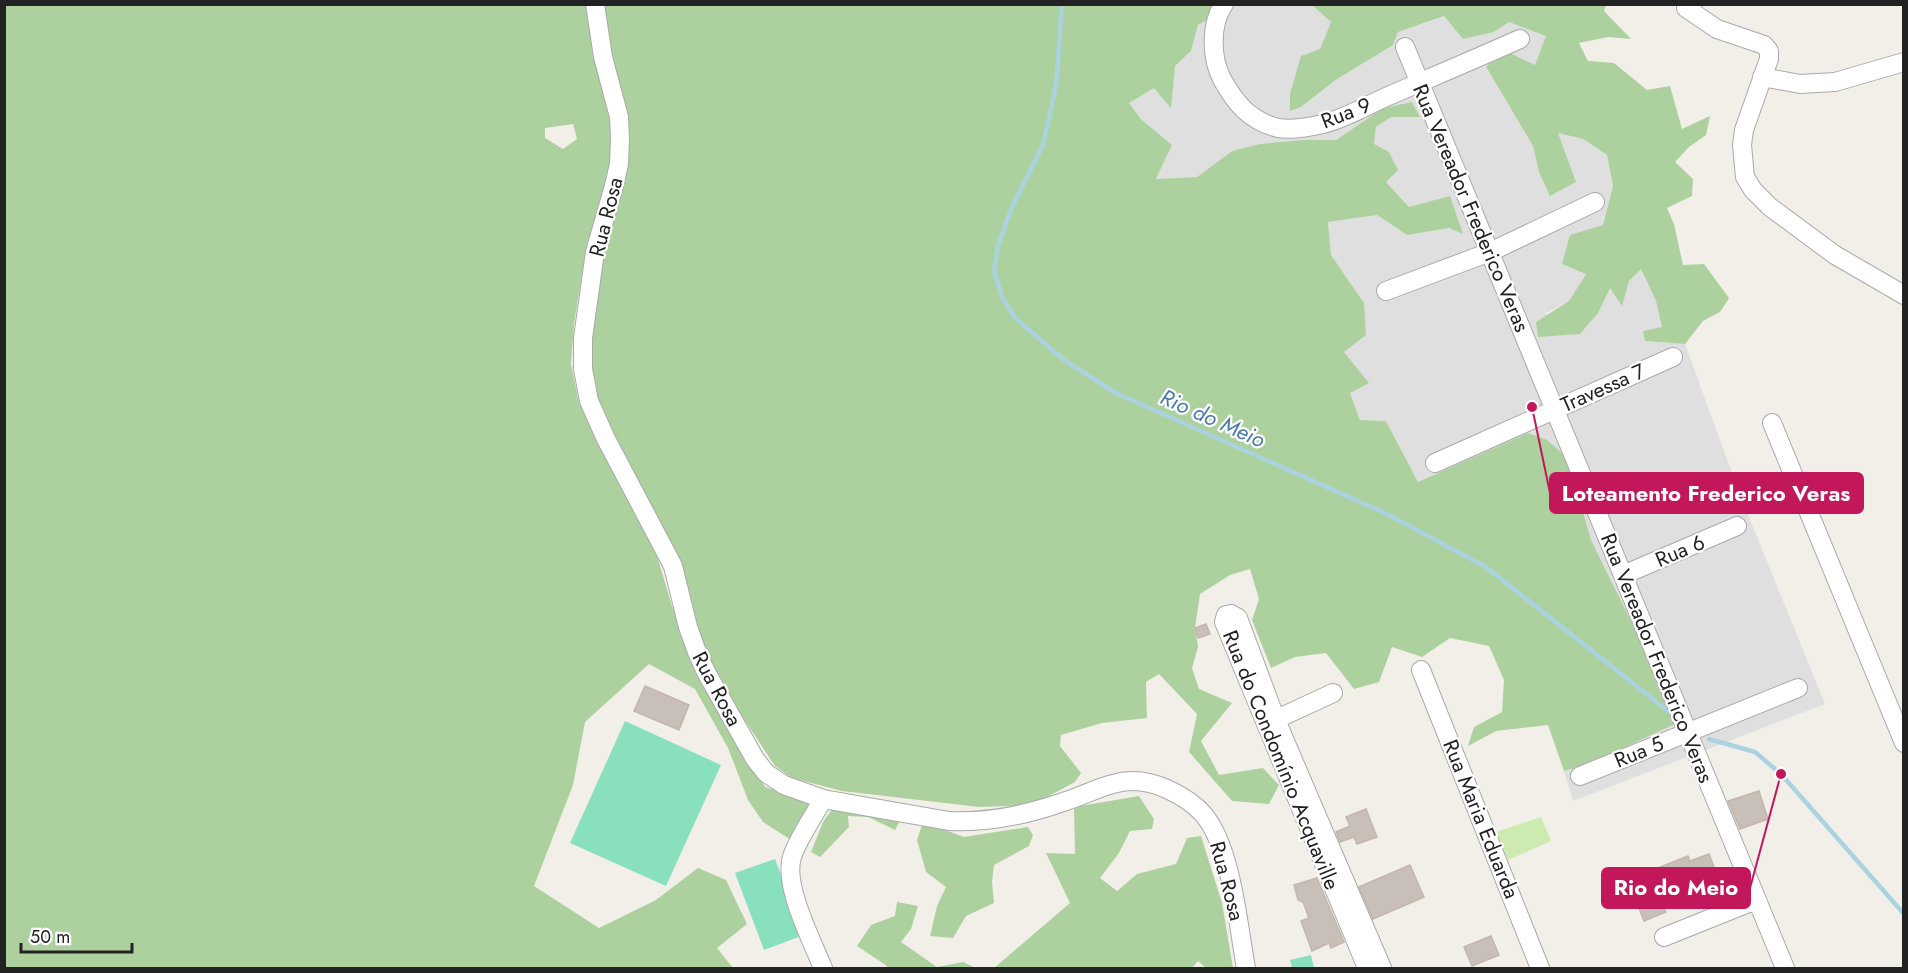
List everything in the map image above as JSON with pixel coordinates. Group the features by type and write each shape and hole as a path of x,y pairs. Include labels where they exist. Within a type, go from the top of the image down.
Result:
{"street":[{"name":"Rua Rosa","path":"595,4 603,57 619,117 620,140 619,164 595,252 583,338 583,369 589,401 606,439 673,566 688,627 706,672 755,759 766,773 802,793 949,821 984,821 1032,812 1114,783 1131,780 1153,783 1189,801 1204,815 1219,840 1230,880 1246,969"},
{"name":"Rua 9","path":"1224,4 1215,27 1214,38 1220,75 1242,108 1260,122 1281,128 1325,124 1520,39"},
{"path":"1687,6 1717,29 1764,45 1769,51 1769,59 1744,130 1742,145 1744,177 1753,190 1770,207 1835,255 1904,295"},
{"name":"Rua Vereador Frederico Veras","path":"1405,47 1785,969"},
{"path":"1762,77 1800,84 1834,82 1904,62"},
{"path":"1386,291 1490,252 1595,202"},
{"name":"Travessa 7","path":"1435,463 1673,357"},
{"path":"1772,423 1904,743"},
{"name":"Rua 6","path":"1623,575 1737,526"},
{"name":"Rua do Condomínio Acquaville","path":"1270,723 1238,618 1231,614 1226,615 1224,622 1333,868 1382,969"},
{"name":"Rua Maria Eduarda","path":"1421,670 1540,969"},
{"name":"Rua 5","path":"1580,776 1798,688"},
{"path":"1270,723 1333,693"},
{"path":"823,798 792,856 790,873 790,880 802,917 823,969"},
{"name":"Rua do Condomínio Acquaville","path":"1333,868 1367,969"},
{"path":"1664,937 1756,900"}],"shaded area":[{"path":"1212,5 1312,5 1331,22 1320,49 1290,94 1291,110 1301,107 1398,32 1445,16 1494,32 1509,22 1547,36 1535,66 1486,68 1533,146 1539,172 1558,133 1583,139 1607,155 1613,186 1603,225 1586,274 1569,301 1545,314 1598,313 1610,287 1622,305 1629,281 1641,269 1656,301 1663,328 1645,341 1685,344 1740,495 1825,704 1573,801 1564,771 1604,757 1665,690 1591,540 1580,501 1578,467 1528,433 1418,482 1386,421 1360,420 1350,393 1344,352 1364,303 1331,255 1328,222 1377,215 1407,235 1449,228 1462,233 1409,207 1386,182 1374,144 1376,127 1391,117 1419,116 1412,102 1383,108 1336,140 1303,140 1232,151 1197,177 1156,179 1172,145 1141,119 1129,103 1154,87 1171,107 1175,66 1191,51 1198,25 1209,19"}],"green space":[{"path":"5,5 1212,5 1209,19 1198,25 1191,51 1175,66 1171,108 1154,88 1129,103 1141,119 1172,145 1156,179 1197,177 1232,151 1260,144 1336,140 1383,108 1412,102 1420,117 1391,117 1376,127 1374,144 1389,152 1398,170 1386,182 1409,207 1450,196 1463,234 1449,228 1407,235 1377,215 1328,222 1331,255 1364,303 1366,335 1344,352 1369,383 1350,393 1360,420 1386,421 1418,482 1528,433 1547,440 1578,467 1580,501 1591,540 1665,690 1675,724 1586,765 1564,771 1548,725 1496,731 1468,746 1474,727 1502,712 1504,680 1489,646 1450,638 1422,657 1392,647 1379,682 1354,689 1326,653 1295,657 1271,668 1252,620 1259,599 1250,569 1230,575 1200,594 1195,628 1198,647 1192,668 1199,689 1232,703 1201,741 1219,775 1263,768 1279,785 1269,804 1232,801 1189,752 1197,714 1159,674 1146,682 1147,718 1102,723 1061,735 1060,746 1081,773 1075,782 1032,805 979,807 842,791 792,778 775,766 718,680 599,410 593,390 588,340 603,201 587,243 574,324 571,364 579,403 609,452 658,559 691,658 765,787 804,799 811,809 794,842 763,822 748,800 728,748 695,689 649,664 585,722 573,785 534,886 599,928 656,900 698,868 726,880 747,924 717,948 733,968 5,968","holes":["573,124 577,139 563,149 545,138 545,128"]},
{"path":"1312,5 1606,5 1604,11 1631,39 1608,37 1579,43 1588,61 1614,63 1647,90 1670,86 1682,129 1710,116 1706,135 1689,147 1675,162 1693,179 1692,196 1667,208 1674,224 1683,265 1704,264 1729,298 1720,312 1703,321 1685,344 1645,341 1643,331 1662,327 1656,301 1641,269 1629,281 1622,306 1610,288 1598,313 1580,334 1538,337 1536,322 1569,301 1586,274 1562,264 1570,235 1603,225 1613,186 1607,155 1583,139 1558,133 1576,182 1550,196 1539,172 1533,146 1486,67 1501,49 1535,65 1546,36 1509,22 1494,32 1463,39 1444,16 1398,32 1393,45 1337,79 1301,107 1290,111 1290,94 1301,56 1320,49 1331,22"},
{"path":"625,721 721,765 666,886 570,843"},
{"path":"1139,796 1154,819 1152,829 1130,831 1119,853 1100,878 1117,891 1137,874 1176,864 1187,838 1201,836 1222,903 1233,968 1206,968 1198,961 1192,968 994,968 1070,903 1046,853 1075,854 1074,807"},
{"path":"835,805 902,817 895,830 868,817 848,816 849,827 820,857 811,852 823,822"},
{"path":"1541,817 1551,841 1508,860 1496,832"},
{"path":"923,822 964,837 1028,827 1033,835 1029,846 994,865 992,882 994,903 966,916 953,938 930,936 937,906 946,887 926,872 917,840"},
{"path":"775,859 804,935 764,950 735,873"},
{"path":"897,902 918,906 911,929 901,942 937,967 963,962 976,968 886,968 887,966 857,946 871,925 895,916"},
{"path":"1311,955 1314,968 1292,968 1290,960"}],"building":[{"path":"1206,624 1210,634 1198,638 1195,628"},
{"path":"645,686 689,705 679,730 634,711"},
{"path":"1759,791 1768,819 1740,829 1728,801"},
{"path":"1366,809 1377,837 1357,844 1354,837 1340,842 1336,832 1350,826 1346,817"},
{"path":"1709,854 1722,887 1664,909 1666,912 1644,921 1628,880 1688,856 1690,861"},
{"path":"1410,865 1424,897 1373,919 1359,887"},
{"path":"1317,878 1344,942 1331,948 1329,943 1312,951 1301,921 1309,918 1303,902 1298,900 1294,885"},
{"path":"1491,936 1499,955 1472,966 1464,947"}],"waterway":[{"name":"Rio do Meio","path":"1062,4 1056,86 1043,145 1011,209 998,246 994,271 1003,299 1015,318 1064,360 1116,393 1387,514 1486,567 1673,715"},
{"name":"Rio do Meio","path":"1709,739 1755,752 1781,774 1904,914"}],"place":[{"name":"Loteamento Frederico Veras","path":"1532,407"},
{"name":"Rio do Meio","path":"1781,774"}]}
